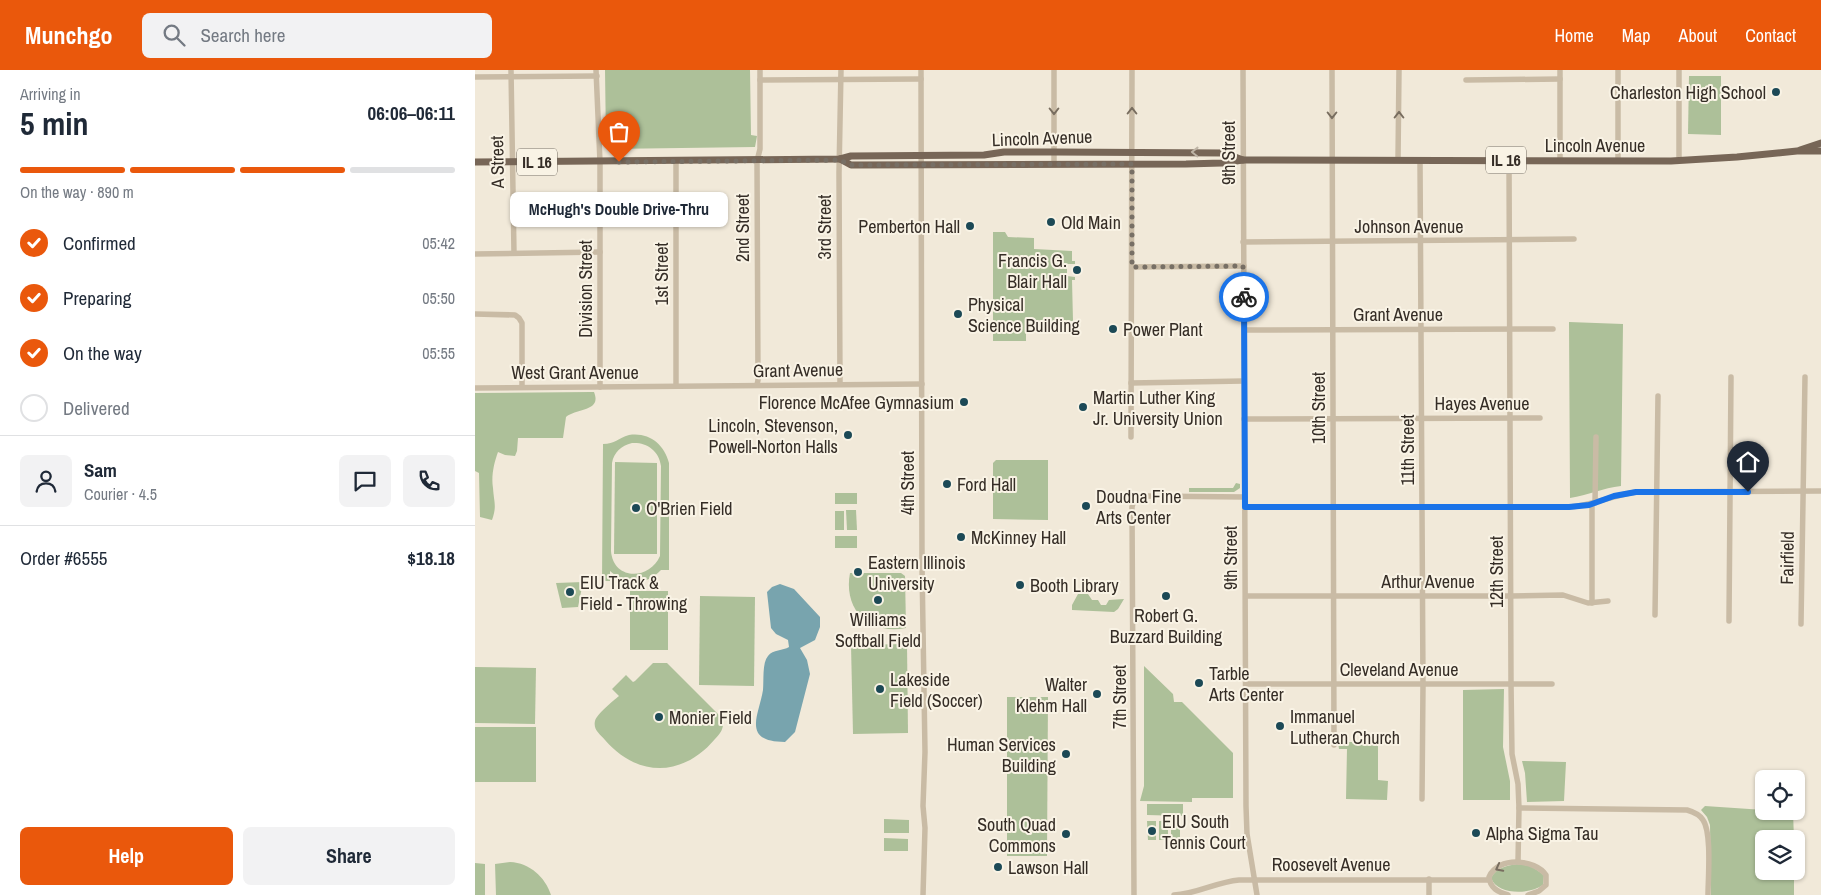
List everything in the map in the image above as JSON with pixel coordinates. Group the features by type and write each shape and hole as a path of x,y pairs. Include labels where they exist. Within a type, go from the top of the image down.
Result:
{"main road":[{"name":"Lincoln Avenue","path":"1797,151 1821,142"},
{"name":"Lincoln Avenue","path":"840,160 851,165 1222,163 1243,160 1679,160 1797,151 1821,151"},
{"name":"Lincoln Avenue","path":"600,162 840,160 851,156 984,155 1004,152 1224,153 1243,160"},
{"name":"IL 16","path":"475,162 600,162"}],"street":[{"name":"A Street","path":"511,70 514,254"},
{"name":"2nd Street","path":"757,385 757,161 760,149 760,70"},
{"name":"3rd Street","path":"840,384 841,70"},
{"name":"4th Street","path":"921,70 921,384 925,744 923,892"},
{"path":"1054,70 1054,164"},
{"path":"1131,437 1132,70"},
{"name":"9th Street","path":"1243,70 1247,825 1257,895"},
{"name":"10th Street","path":"1332,70 1334,746"},
{"path":"1398,160 1399,70"},
{"path":"1560,160 1561,70"},
{"path":"1618,70 1618,160"},
{"path":"1679,70 1679,160"},
{"path":"475,77 597,73"},
{"name":"Division Street","path":"597,73 600,162 600,387"},
{"path":"760,80 921,79"},
{"path":"1466,80 1561,79"},
{"name":"11th Street","path":"1420,160 1423,596 1422,799"},
{"name":"12th Street","path":"1509,160 1511,684 1512,754 1518,784 1519,808 1518,862"},
{"name":"1st Street","path":"676,161 676,386"},
{"name":"Johnson Avenue","path":"1243,242 1574,239"},
{"path":"475,254 600,252"},
{"path":"1132,267 1243,266"},
{"path":"475,314 515,315 519,318 522,323 522,387"},
{"name":"Grant Avenue","path":"1244,330 1553,329"},
{"path":"1729,621 1731,377"},
{"name":"Fairfield","path":"1801,624 1805,377"},
{"path":"1131,383 1244,381"},
{"name":"Grant Avenue","path":"676,386 921,384"},
{"name":"West Grant Avenue","path":"475,388 676,386"},
{"path":"1655,615 1655,492 1658,396"},
{"name":"Hayes Avenue","path":"1245,419 1540,418"},
{"path":"1592,603 1596,437"},
{"path":"1245,507 1569,507 1594,504 1625,493 1821,491"},
{"name":"7th Street","path":"1134,895 1132,507 1134,500 1138,496 1245,497"},
{"name":"Arthur Avenue","path":"1246,596 1563,595 1582,602 1608,601"},
{"name":"Cleveland Avenue","path":"1246,684 1552,684"},
{"path":"1519,808 1693,811 1703,819 1708,833 1708,895"},
{"path":"1508,895 1495,889 1489,880 1491,873 1494,869 1518,862 1534,865 1546,875 1546,885 1544,888 1528,895"},
{"name":"Roosevelt Avenue","path":"1174,895 1189,893 1228,881 1255,879 1489,880"},
{"path":"1429,879 1429,895"},
{"path":"923,892 929,895"}],"green space":[{"path":"605,70 750,70 751,135 757,136 755,147 608,149 606,142"},
{"path":"1689,76 1721,76 1721,135 1688,134"},
{"path":"993,232 1005,232 1008,237 1034,238 1034,249 1072,251 1072,261 1075,261 1075,264 1067,264 1067,276 1075,277 1075,280 1072,280 1073,321 1064,321 1064,323 1036,323 1036,321 1026,321 1026,341 993,341"},
{"path":"1569,322 1623,324 1621,486 1570,498"},
{"path":"594,392 596,398 592,406 566,417 563,438 518,438 515,456 498,452 492,483 495,504 494,515 492,520 480,517 479,473 475,471 475,393"},
{"path":"629,435 643,435 655,441 667,456 669,463 669,570 661,570 649,579 636,582 623,579 610,571 610,581 602,581 603,444 611,443","holes":["637,443 651,448 660,460 660,556 648,570 632,574 618,568 613,561 611,551 612,463 614,456 621,448"]},
{"path":"996,460 1048,460 1048,520 993,519 993,463"},
{"name":"O'Brien Field","path":"615,462 657,463 657,554 614,554"},
{"path":"1236,483 1240,484 1240,488 1234,492 1189,492 1189,488 1233,488"},
{"path":"835,493 857,493 857,504 835,504"},
{"path":"846,510 856,510 857,530 847,530"},
{"path":"835,511 844,511 844,530 835,530"},
{"path":"835,536 857,536 857,548 835,548"},
{"name":"Williams Softball Field","path":"850,573 901,573 905,576 906,628 881,628 861,617 855,609 851,598 849,586"},
{"name":"EIU Track & Field - Throwing","path":"583,582 578,607 562,608 556,583"},
{"path":"630,591 668,591 668,650 630,650"},
{"path":"1078,594 1088,594 1092,600 1098,600 1101,605 1106,605 1109,600 1124,599 1114,612 1072,610 1072,605"},
{"path":"700,596 755,597 754,686 699,685"},
{"name":"Lakeside Field (Soccer)","path":"907,644 908,733 853,734 851,645"},
{"name":"Monier Field","path":"653,663 667,663 720,716 723,722 720,734 702,752 689,761 675,766 660,768 632,761 618,752 599,734 595,727 595,721 599,715 619,696 612,689 626,675 633,682 635,681"},
{"path":"1144,666 1173,694 1174,702 1182,702 1233,753 1233,798 1192,798 1192,802 1140,801 1144,786"},
{"path":"475,667 536,668 535,724 475,723"},
{"path":"1504,689 1503,747 1510,781 1510,800 1463,800 1463,690"},
{"path":"1007,697 1048,697 1047,856 1007,856"},
{"path":"475,727 536,727 536,782 475,782"},
{"path":"1338,742 1378,742 1378,780 1388,781 1387,800 1346,799 1347,749 1339,749"},
{"path":"1522,761 1566,762 1564,801 1527,802 1525,773"},
{"path":"1147,804 1183,804 1183,816 1147,815"},
{"path":"1705,806 1755,809 1755,820 1793,820 1794,830 1755,830 1755,880 1794,880 1794,895 1711,895 1710,825 1707,817 1701,810"},
{"path":"884,819 909,820 909,833 884,833"},
{"name":"EIU South Tennis Court","path":"1147,821 1156,821 1156,840 1148,840"},
{"name":"EIU South Tennis Court","path":"1159,821 1168,821 1168,840 1159,840"},
{"name":"EIU South Tennis Court","path":"1171,822 1180,822 1180,841 1171,841"},
{"path":"884,838 908,839 908,851 884,851"},
{"path":"510,862 524,865 536,872 545,882 551,895 496,895 495,864"},
{"path":"475,863 485,864 485,895 475,895"},
{"path":"1517,864 1531,866 1544,875 1543,885 1530,891 1514,892 1494,884 1491,878 1496,871 1506,866"}],"water":[{"path":"780,584 794,589 820,617 820,627 815,640 800,648 807,660 810,674 795,732 785,742 771,741 762,737 756,725 763,690 766,659 773,652 789,647 788,640 776,634 771,628 767,592 772,587"}],"way so far":[{"path":"619,162 840,160 851,165 1132,164 1132,267 1243,266 1244,297"}],"place":[{"name":"Charleston High School","path":"1776,92"},
{"name":"McHugh's Double Drive-Thru","path":"619,162"},
{"name":"Old Main","path":"1051,222"},
{"name":"Pemberton Hall","path":"970,226"},
{"name":"Francis G. Blair Hall","path":"1077,270"},
{"name":"Physical Science Building","path":"958,314"},
{"name":"Power Plant","path":"1113,329"},
{"name":"Florence McAfee Gymnasium","path":"964,402"},
{"name":"Martin Luther King Jr. University Union","path":"1083,407"},
{"name":"Lincoln, Stevenson, Powell-Norton Halls","path":"848,435"},
{"name":"Ford Hall","path":"947,484"},
{"name":"Doudna Fine Arts Center","path":"1086,506"},
{"name":"O'Brien Field","path":"636,508"},
{"name":"McKinney Hall","path":"961,537"},
{"name":"Eastern Illinois University","path":"858,572"},
{"name":"Booth Library","path":"1020,585"},
{"name":"EIU Track & Field - Throwing","path":"570,592"},
{"name":"Robert G. Buzzard Building","path":"1166,596"},
{"name":"Williams Softball Field","path":"878,600"},
{"name":"Tarble Arts Center","path":"1199,683"},
{"name":"Lakeside Field (Soccer)","path":"880,689"},
{"name":"Walter Klehm Hall","path":"1097,694"},
{"name":"Monier Field","path":"659,717"},
{"name":"Immanuel Lutheran Church","path":"1280,726"},
{"name":"Human Services Building","path":"1066,754"},
{"name":"EIU South Tennis Court","path":"1152,831"},
{"name":"Alpha Sigma Tau","path":"1476,833"},
{"name":"South Quad Commons","path":"1066,834"},
{"name":"Lawson Hall","path":"998,867"}],"route":[{"path":"1244,297 1245,507 1578,507 1625,493 1636,492 1748,492"}]}
